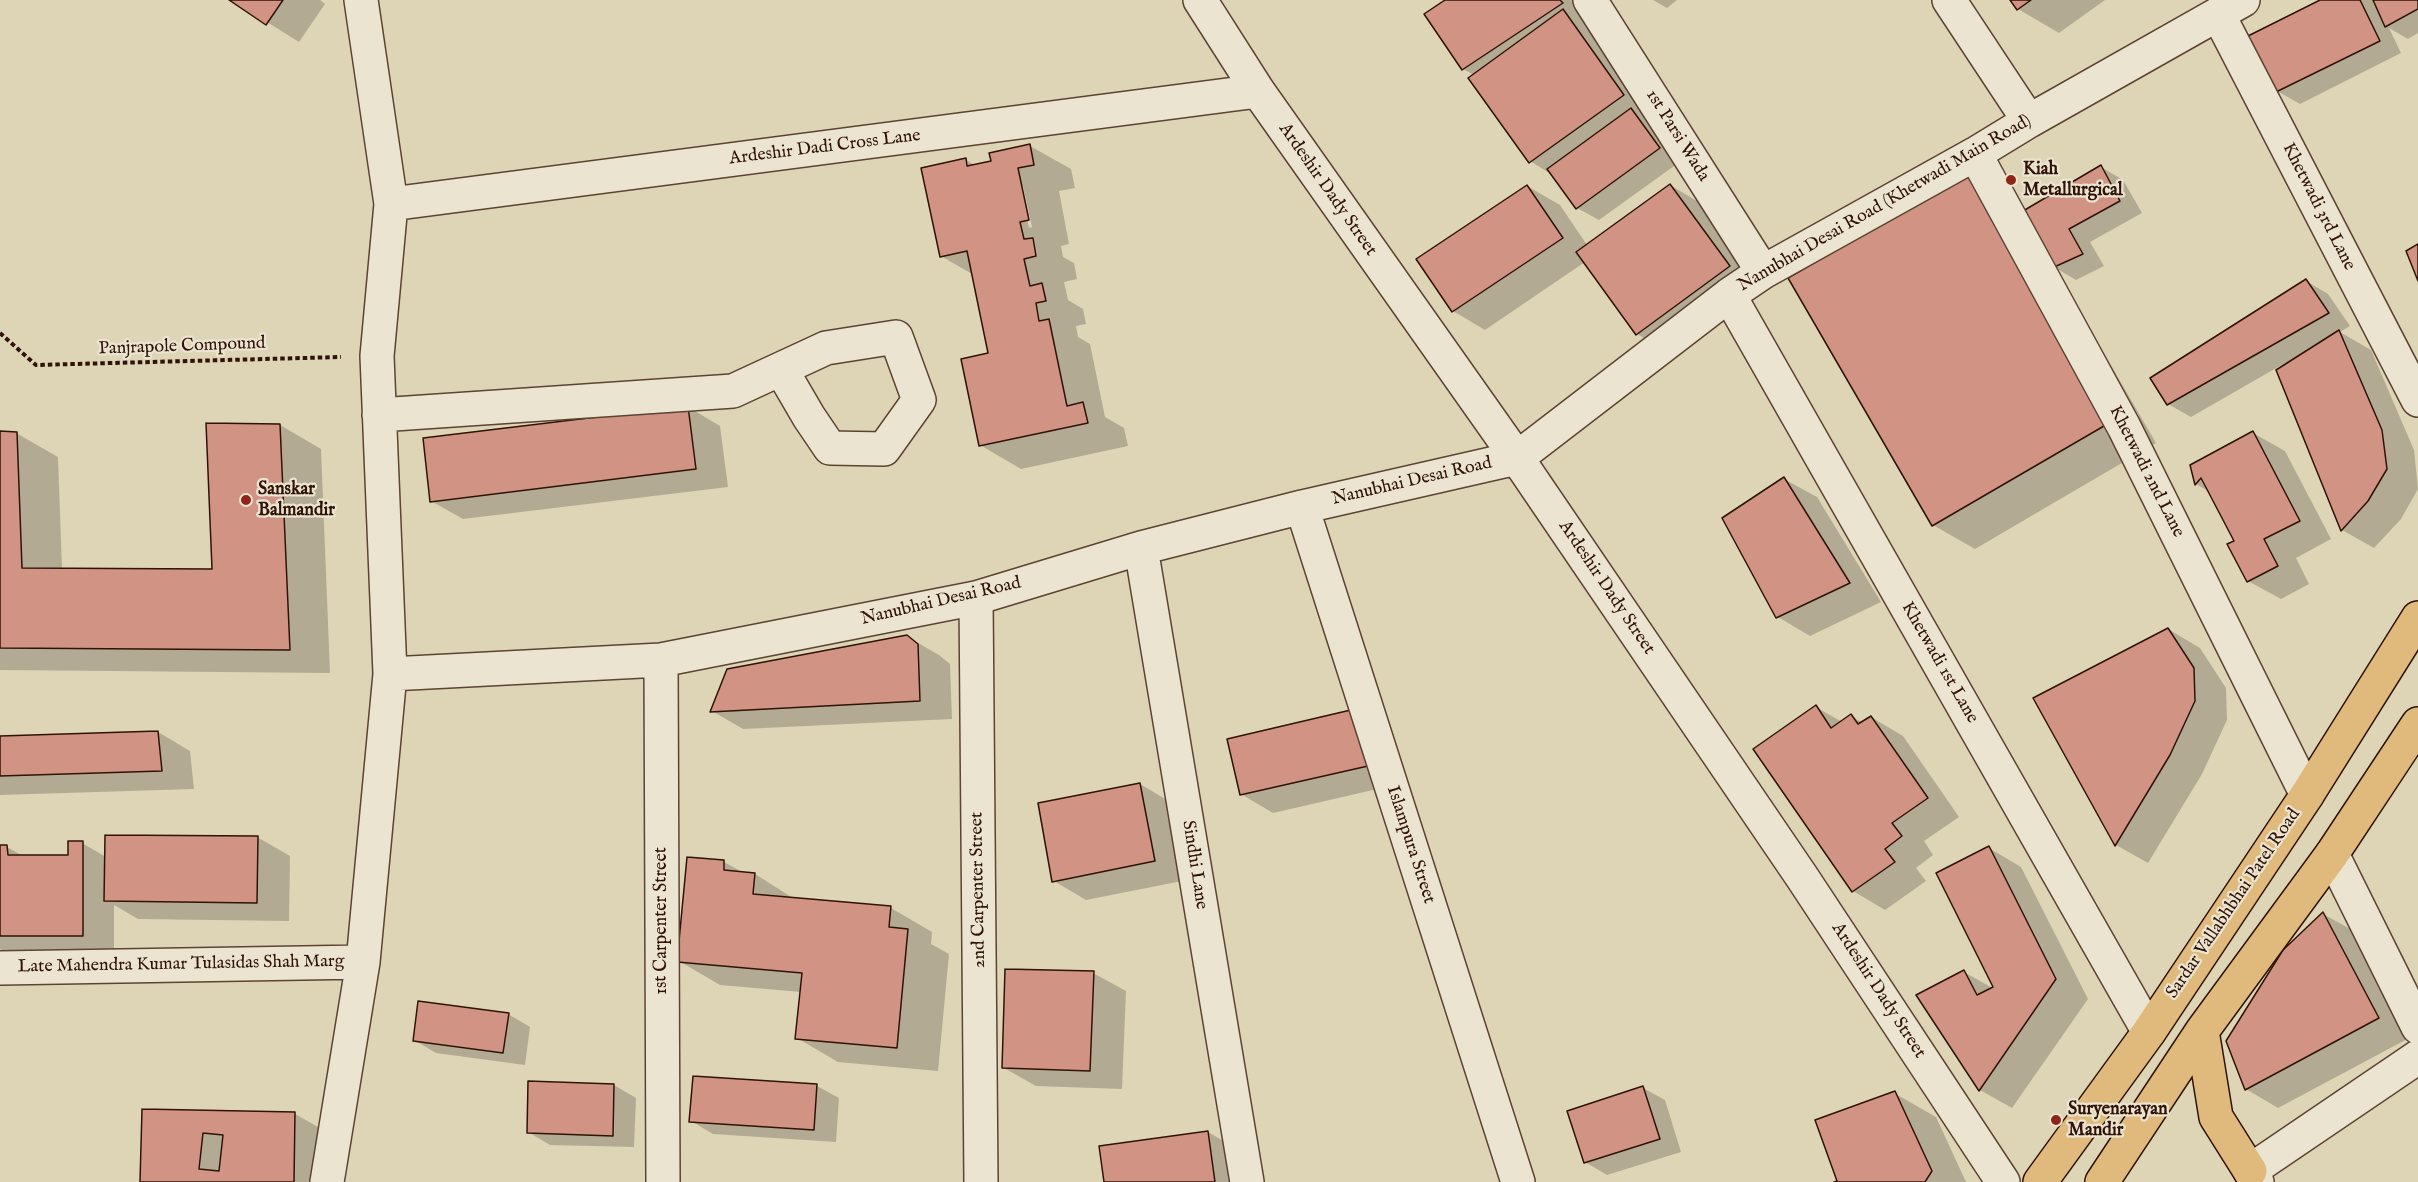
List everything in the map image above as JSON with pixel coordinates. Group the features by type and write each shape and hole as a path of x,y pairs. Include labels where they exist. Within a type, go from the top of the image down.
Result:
{"main road":[{"name":"Sardar Vallabhbhai Patel Road","path":"2040,1182 2150,1032 2307,795 2418,618"},
{"path":"2102,1182 2202,1030 2332,854 2418,724"},
{"path":"2202,1030 2216,1118 2253,1176"}],"street":[{"path":"327,1182 363,962 390,674 377,356 391,204 361,0"},
{"name":"Ardeshir Dady Street","path":"1200,0 1258,91 1517,458 1802,877 2003,1182"},
{"name":"1st Parsi Wada","path":"1590,0 1763,272"},
{"path":"1949,0 2029,121"},
{"name":"Nanubhai Desai Road (Khetwadi Main Road)","path":"1517,458 1729,295 1763,272 1976,154 2029,121 2231,7"},
{"name":"Khetwadi 3rd Lane","path":"2231,7 2418,400"},
{"name":"Ardeshir Dadi Cross Lane","path":"391,204 1258,91"},
{"name":"Khetwadi 2nd Lane","path":"1976,154 2124,427 2307,795"},
{"name":"Khetwadi 1st Lane","path":"1729,295 2150,1032"},
{"path":"379,415 733,391 781,369"},
{"name":"Nanubhai Desai Road","path":"390,674 661,660 976,598 1141,548 1302,507 1517,458"},
{"name":"Islampura Street","path":"1302,507 1518,1182"},
{"name":"Sindhi Lane","path":"1141,548 1246,1182"},
{"name":"2nd Carpenter Street","path":"976,598 981,1182"},
{"name":"1st Carpenter Street","path":"661,660 663,1182"},
{"path":"2332,854 2418,1027"},
{"name":"Late Mahendra Kumar Tulasidas Shah Marg","path":"0,968 363,962"},
{"path":"2253,1176 2418,1057"}],"path":[{"name":"Panjrapole Compound","path":"0,333 36,365 377,356"}],"building":[{"path":"229,0 283,0 266,25"},
{"path":"1445,0 1560,0 1563,3 1462,70 1424,14"},
{"path":"2010,0 2031,0 2017,10"},
{"path":"2320,0 2360,0 2380,41 2276,92 2248,36"},
{"path":"2373,0 2418,0 2418,9 2385,27"},
{"path":"1563,9 1624,95 1529,163 1468,78"},
{"path":"1631,108 1660,148 1576,209 1547,169"},
{"path":"1030,144 1034,165 1018,168 1029,220 1020,222 1024,239 1033,238 1036,256 1024,259 1030,286 1042,283 1046,301 1036,303 1039,321 1049,319 1067,406 1083,402 1088,423 979,446 961,359 988,353 967,251 940,257 921,168 966,158 967,166 991,161 989,153"},
{"path":"2101,165 2120,201 2069,229 2083,254 2052,268 2023,211"},
{"path":"1972,171 2116,419 1932,526 1788,278"},
{"path":"1670,184 1730,266 1636,335 1576,252"},
{"path":"1527,185 1563,238 1452,312 1416,259"},
{"path":"2418,244 2418,281 2406,251"},
{"path":"2306,279 2329,313 2167,405 2150,378"},
{"path":"2339,330 2382,430 2387,469 2368,501 2341,531 2276,370"},
{"path":"688,406 696,469 430,502 423,438"},
{"name":"Sanskar Balmandir","path":"206,423 280,424 290,650 0,648 0,431 17,432 22,568 212,569"},
{"path":"2253,431 2300,521 2264,539 2278,566 2247,582 2227,544 2234,541 2201,478 2195,485 2190,465"},
{"path":"1784,477 1850,583 1776,618 1722,518"},
{"path":"2168,628 2194,668 2195,701 2170,755 2115,846 2033,698"},
{"path":"907,635 918,644 920,701 710,712 727,669"},
{"path":"1816,705 1831,728 1851,714 1858,724 1871,716 1928,798 1892,823 1902,836 1885,849 1895,862 1852,892 1753,749"},
{"path":"1355,709 1368,766 1240,795 1227,739"},
{"path":"158,731 162,771 0,776 0,736"},
{"path":"1140,783 1155,861 1052,882 1038,803"},
{"path":"105,835 258,836 257,903 104,901"},
{"path":"68,841 83,841 83,936 0,936 0,845 7,845 8,855 68,855"},
{"path":"1989,846 2056,979 1979,1091 1916,995 1964,970 1977,995 1993,987 1936,873"},
{"path":"687,857 724,860 724,870 755,873 753,894 891,906 889,927 908,929 897,1048 795,1039 802,973 677,962"},
{"path":"2323,912 2379,1018 2245,1090 2226,1041 2283,950"},
{"path":"1005,969 1094,971 1090,1071 1002,1068"},
{"path":"418,1001 509,1013 503,1053 413,1041"},
{"path":"693,1076 817,1084 814,1130 689,1122"},
{"path":"528,1081 614,1084 613,1136 527,1133"},
{"path":"1643,1086 1660,1139 1584,1163 1567,1111"},
{"path":"1895,1091 1932,1171 1925,1182 1834,1182 1837,1181 1815,1120"},
{"path":"142,1109 295,1112 294,1182 140,1182","holes":["203,1133 223,1135 219,1171 199,1169"]},
{"path":"1208,1131 1215,1182 1104,1182 1099,1146"}],"place":[{"name":"Kiah Metallurgical","path":"2011,180"},
{"name":"Sanskar Balmandir","path":"246,500"},
{"name":"Suryenarayan Mandir","path":"2056,1120"}]}
